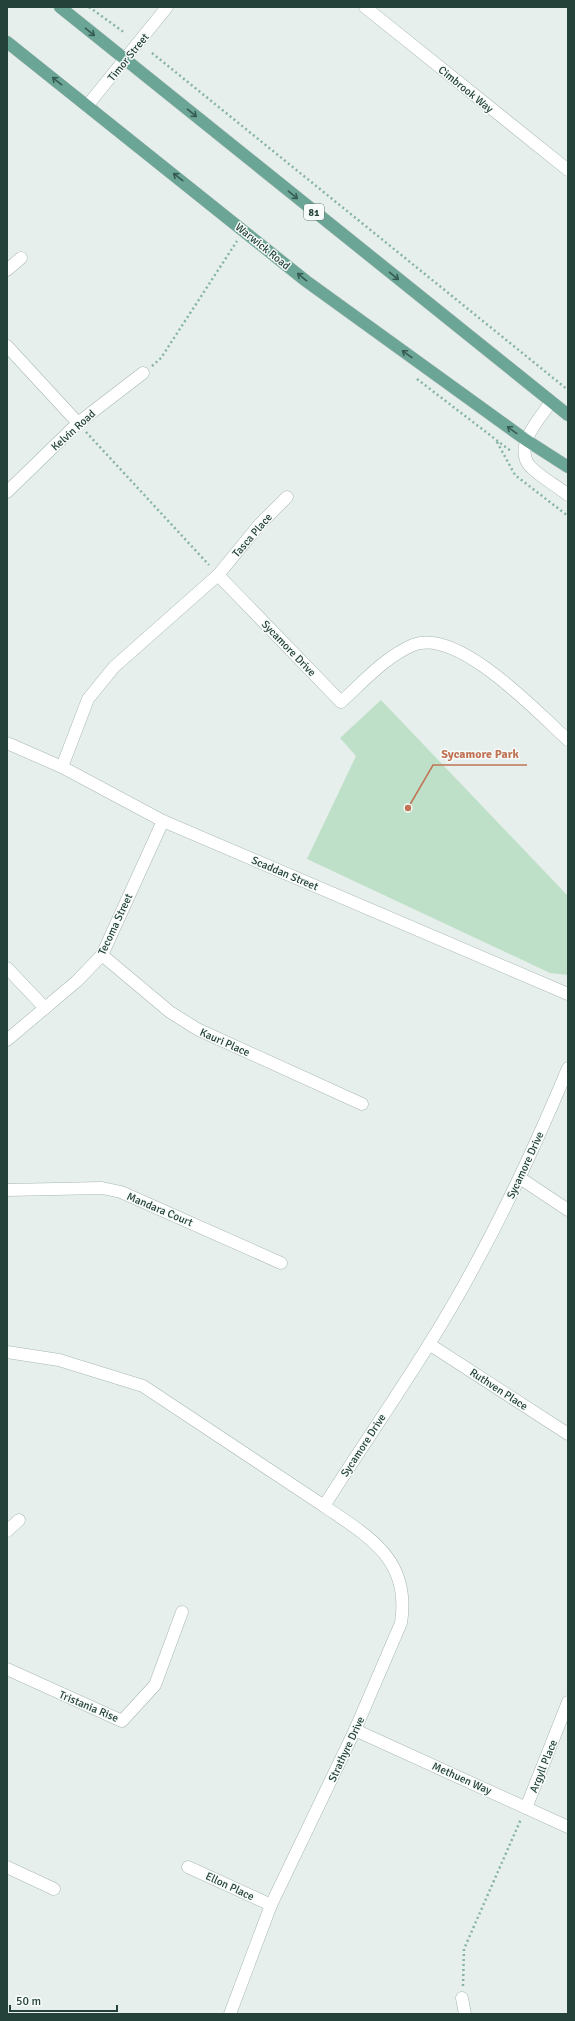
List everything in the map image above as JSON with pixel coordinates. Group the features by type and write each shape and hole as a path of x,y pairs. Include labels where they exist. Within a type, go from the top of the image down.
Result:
{"main road":[{"name":"81","path":"60,7 568,415"},
{"name":"Warwick Road","path":"7,42 306,281 526,440 568,467"}],"street":[{"name":"Timor Street","path":"87,106 167,7"},
{"name":"Cimbrook Way","path":"365,7 568,170"},
{"path":"7,270 21,258"},
{"path":"7,346 78,423"},
{"name":"Kelvin Road","path":"7,492 78,423 143,373"},
{"path":"551,402 526,440 525,458 529,465 568,495"},
{"name":"Tasca Place","path":"218,575 260,525 287,497"},
{"path":"62,767 88,699 100,683 114,667 218,575"},
{"name":"Sycamore Drive","path":"218,575 341,702 389,658 414,645 436,643 467,655 487,668 568,740"},
{"name":"Scaddan Street","path":"7,743 62,767 163,821 568,994"},
{"name":"Tecoma Street","path":"7,1040 77,982 102,955 163,821"},
{"name":"Kauri Place","path":"102,955 170,1012 197,1029 362,1104"},
{"path":"7,968 45,1008"},
{"name":"Sycamore Drive","path":"324,1506 429,1344 475,1266 520,1178 568,1068"},
{"path":"520,1178 568,1210"},
{"name":"Mandara Court","path":"7,1190 102,1188 121,1192 136,1197 281,1263"},
{"name":"Ruthven Place","path":"429,1344 568,1434"},
{"path":"7,1352 59,1360 143,1386 324,1506"},
{"name":"Strathyre Drive","path":"230,2014 272,1906 355,1730 397,1636 403,1608 403,1594 394,1566 381,1549 324,1506"},
{"path":"7,1531 19,1520"},
{"name":"Tristania Rise","path":"7,1669 122,1721 155,1685 182,1612"},
{"name":"Argyll Place","path":"526,1808 568,1702"},
{"name":"Methuen Way","path":"355,1730 568,1826"},
{"path":"7,1867 54,1889"},
{"name":"Ellon Place","path":"188,1867 272,1906"},
{"path":"462,1998 465,2014"}],"path":[{"path":"89,7 125,33"},
{"path":"152,54 568,390"},
{"path":"143,373 161,358 238,241"},
{"path":"78,423 218,575"},
{"path":"462,1998 464,1949 526,1808"}],"green space":[{"path":"381,700 568,896 568,975 550,973 307,859 356,756 340,738"}],"place":[{"name":"Sycamore Park","path":"408,808"}]}
